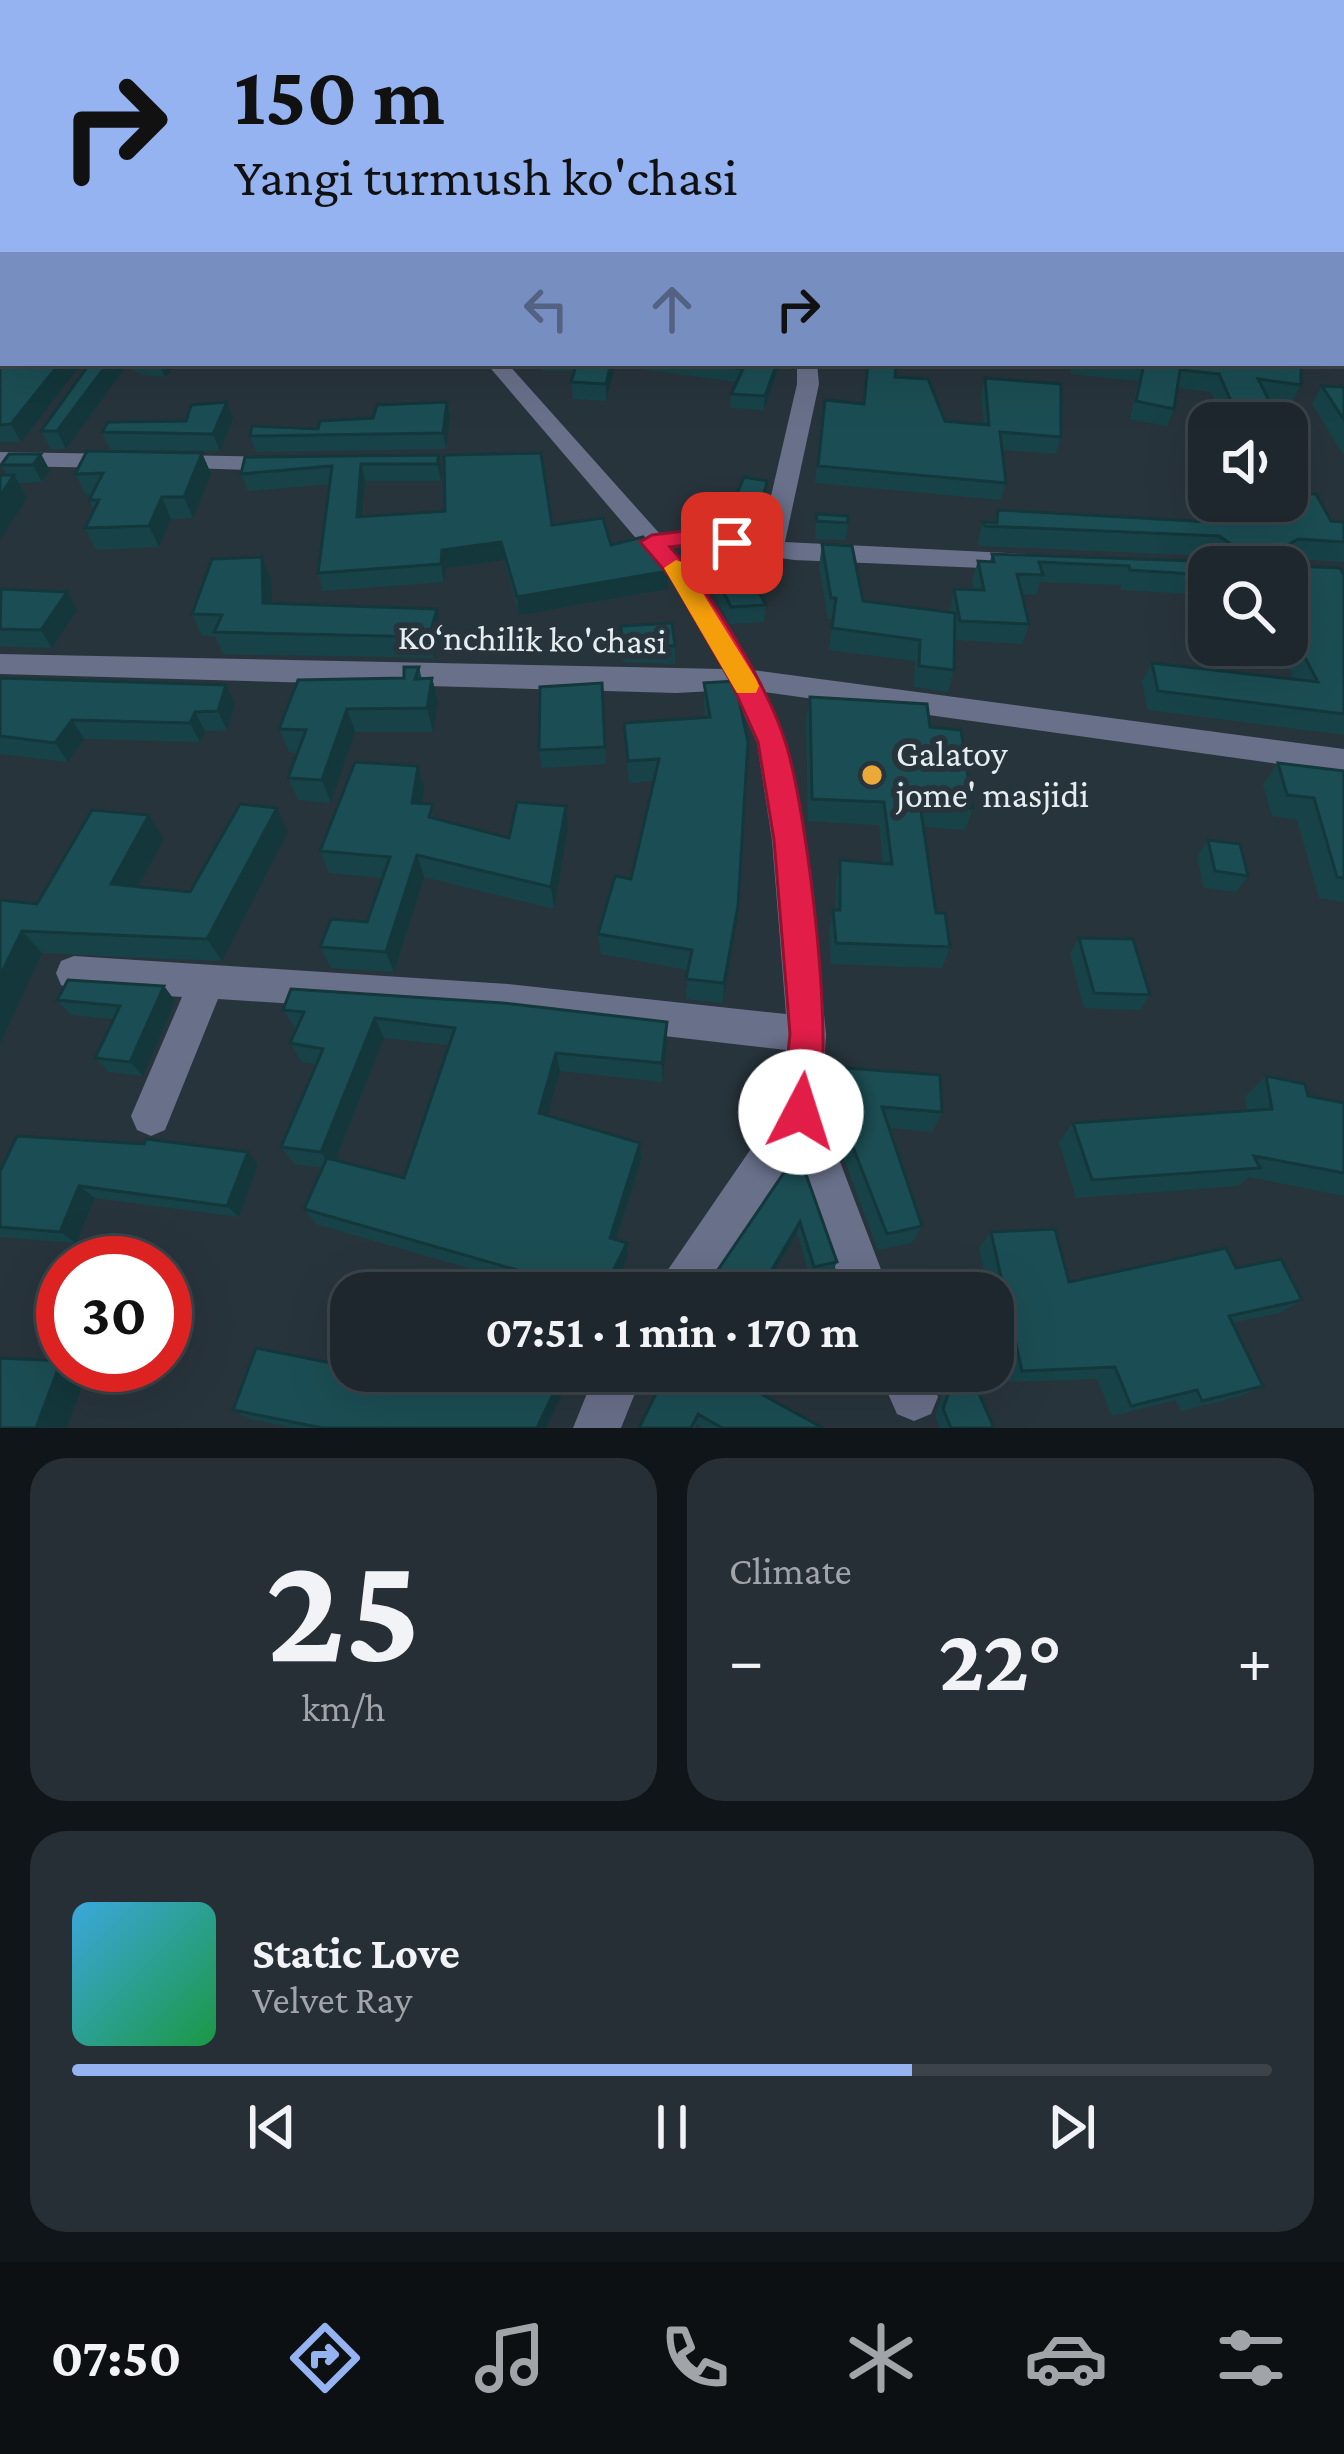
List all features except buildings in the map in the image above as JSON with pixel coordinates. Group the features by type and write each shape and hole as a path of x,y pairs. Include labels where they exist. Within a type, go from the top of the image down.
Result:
{"street":[{"path":"498,366 565,458 680,573 743,680 772,742 789,840 807,1034 801,1112 859,1272"},
{"path":"771,549 808,384 807,366"},
{"path":"20,454 304,464"},
{"path":"652,542 694,537 771,549 1048,562"},
{"name":"Ko‘nchilik ko'chasi","path":"0,664 743,680 1344,761"},
{"path":"74,974 508,1001 807,1034"},
{"path":"151,1115 207,982"},
{"path":"690,1272 801,1112"},
{"path":"597,1428 612,1392"}],"slow traffic":[{"path":"676,568 746,686"}],"place":[{"name":"Galatoy jome' masjidi","path":"872,775"}],"route":[{"path":"732,543 694,537 652,542 680,573 743,680 772,742 789,840 807,1034 801,1112"}]}
